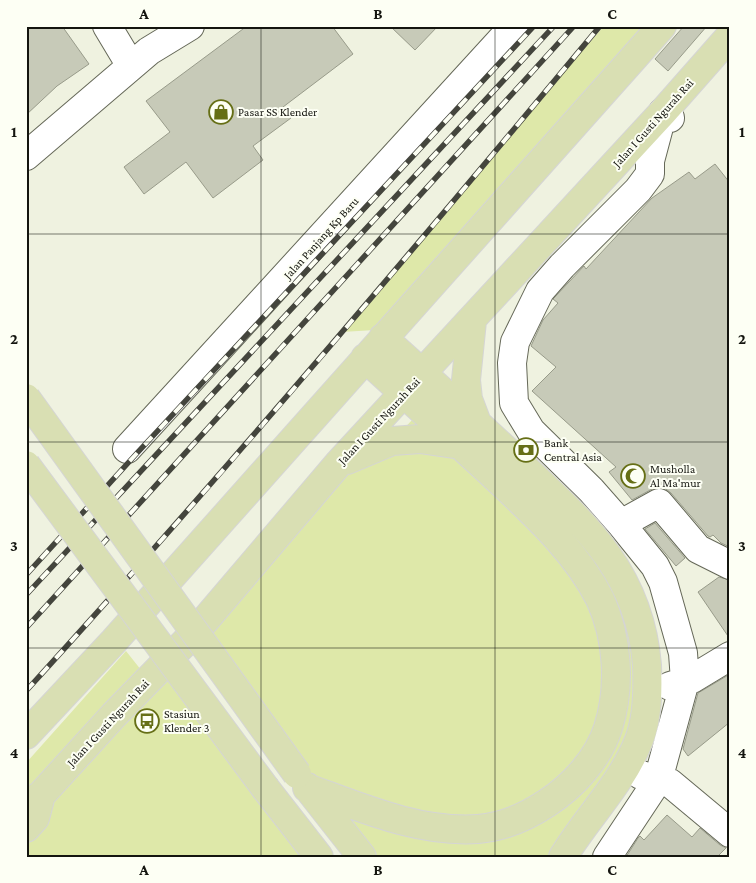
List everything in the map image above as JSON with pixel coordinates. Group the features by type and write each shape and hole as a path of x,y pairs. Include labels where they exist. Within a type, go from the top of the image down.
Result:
{"main road":[{"path":"26,735 114,640 662,26"},
{"name":"Jalan I Gusti Ngurah Rai","path":"34,799 195,632 338,464 668,116 730,36"},
{"path":"472,322 466,380 468,399 477,423"},
{"path":"383,338 572,513 612,562 631,594 638,614 644,641 648,678 644,722 639,740 624,770 563,857"},
{"path":"302,781 387,816 435,828 480,829 508,824 531,814 555,798 587,766 608,729 615,688 616,660 608,620 588,578 558,540 520,500 365,358"},
{"path":"26,398 302,781 362,857"},
{"path":"338,464 392,441 420,439 461,445"},
{"path":"26,465 266,789 319,857"},
{"path":"26,828 35,818 34,799"},
{"path":"294,825 310,857"}],"street":[{"path":"107,26 131,66"},
{"path":"26,156 149,50 190,26"},
{"name":"Jalan Panjang Kp Baru","path":"127,449 514,26"},
{"path":"607,857 658,780 684,681 683,654 663,582 655,566 591,490 531,431 514,403 512,363 515,342 540,291 562,266 638,190 650,174 650,161 668,116"},
{"path":"572,513 591,490"},
{"path":"621,524 659,502 698,549 730,565"},
{"path":"647,694 692,679 730,656"},
{"path":"624,770 670,783 730,833"}],"green space":[{"path":"604,26 661,26 391,329 342,332 538,101"},
{"path":"441,389 612,562 646,707 563,857 362,857 195,632 338,464 398,435"},
{"path":"126,651 149,680 170,658 319,857 26,857 26,763"}],"building":[{"path":"26,26 62,26 89,64 57,86 26,115"},
{"name":"Pasar SS Klender","path":"247,26 332,26 353,54 283,107 291,118 253,146 263,160 213,198 186,162 144,194 124,167 170,132 146,101"},
{"path":"390,26 438,26 415,50"},
{"path":"684,26 707,26 668,71 655,59"},
{"path":"715,164 730,183 730,547 721,543 713,535 708,536 666,489 659,487 652,489 632,500 609,472 616,467 532,391 556,367 531,346 543,320 558,303 553,299 584,266 586,269 652,198 689,172 695,179"},
{"path":"655,523 685,558 676,566 645,529"},
{"path":"719,577 730,580 730,639 698,592"},
{"path":"730,674 730,722 688,756 683,749 698,693"},
{"path":"667,815 692,837 700,828 726,848 717,857 626,857 638,838 640,836 644,840"}],"railway":[{"path":"26,575 534,26"},
{"path":"26,595 554,26"},
{"path":"26,628 574,26"},
{"path":"26,691 100,610 317,362 600,26"}],"place":[{"name":"Pasar SS Klender","path":"221,112"},
{"name":"Bank Central Asia","path":"526,450"},
{"name":"Musholla Al Ma'mur","path":"633,476"},
{"name":"Stasiun Klender 3","path":"147,721"}]}
